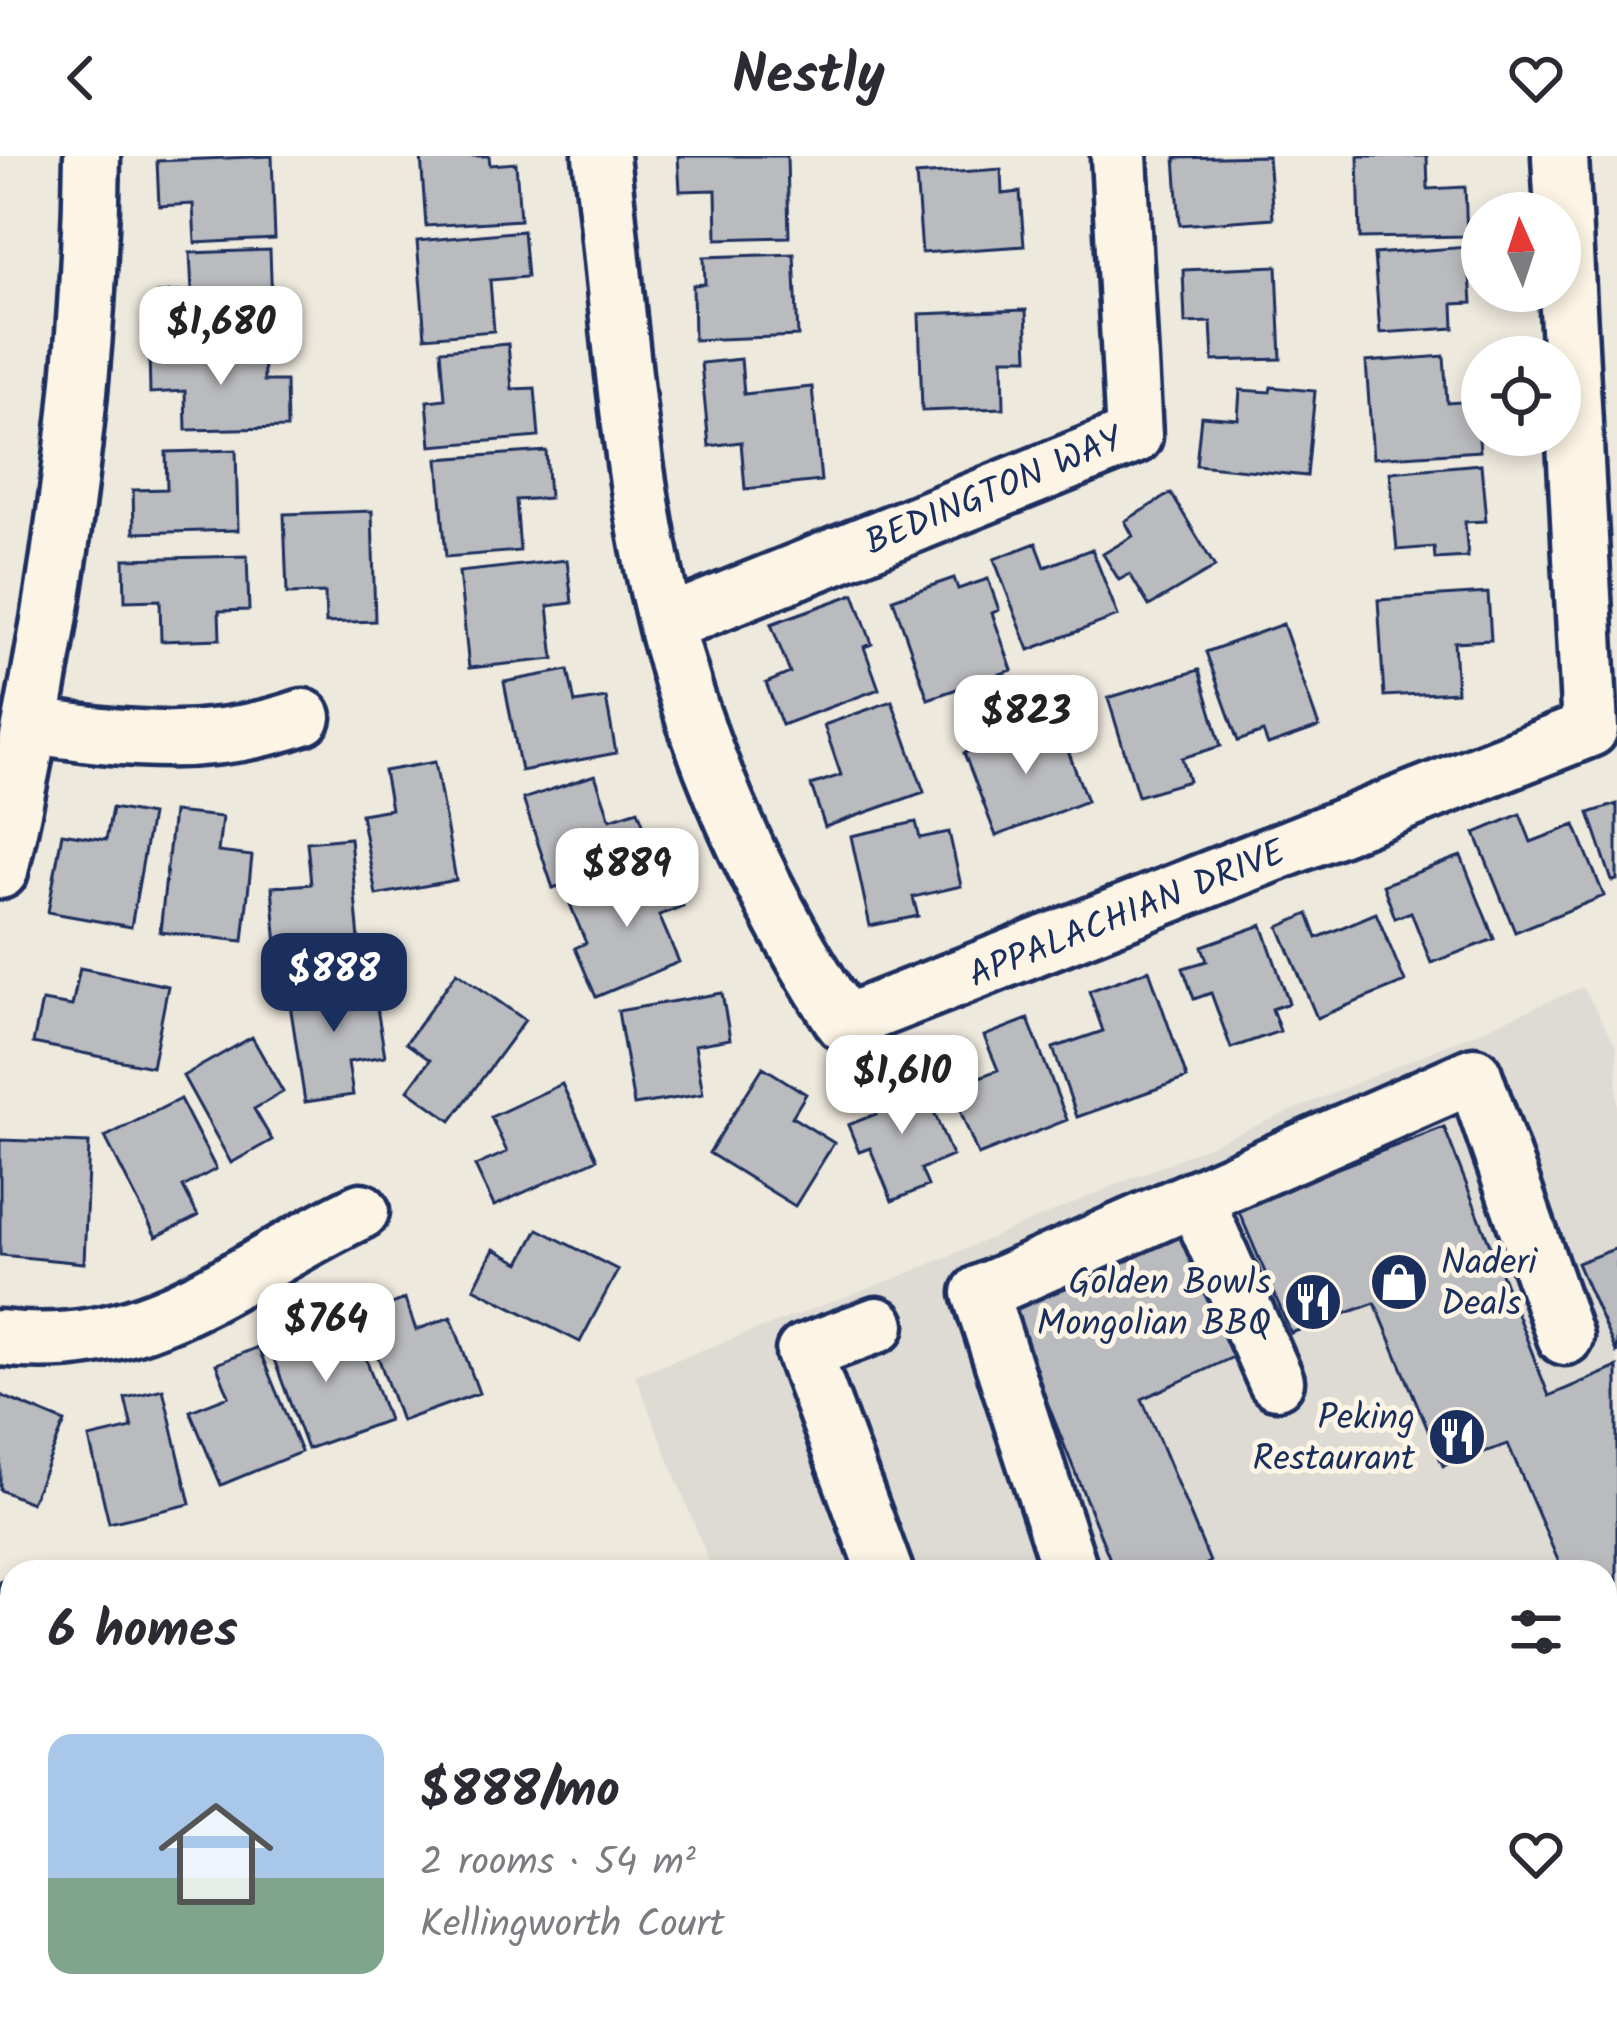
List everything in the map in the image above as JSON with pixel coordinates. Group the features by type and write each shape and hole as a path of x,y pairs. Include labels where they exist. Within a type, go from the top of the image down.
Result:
{"street":[{"path":"0,871 33,726 58,580 83,370 92,156"},
{"name":"APPALACHIAN DRIVE","path":"601,156 641,501 666,625 717,783 753,866 844,1023 1590,729 1560,156"},
{"name":"BEDINGTON WAY","path":"666,625 1133,436 1119,156"},
{"path":"33,726 174,741 253,734 303,717"},
{"path":"1067,1560 980,1293 1474,1075 1564,1336"},
{"path":"1195,1198 1276,1382"},
{"path":"0,1338 58,1340 106,1334 168,1316 361,1211"},
{"path":"878,1325 804,1352 881,1560"}],"shaded area":[{"path":"1583,987 1617,1047 1617,1560 708,1560 635,1375 899,1277"}],"building":[{"path":"272,156 275,239 195,243 193,204 159,206 157,161"},
{"path":"421,156 489,156 490,165 516,163 520,220 426,226"},
{"path":"678,156 787,156 789,237 717,239 716,190 680,191"},
{"path":"1268,156 1273,218 1180,225 1175,158"},
{"path":"1358,156 1427,156 1428,189 1465,187 1461,236 1360,238"},
{"path":"1001,169 1002,194 1020,192 1024,246 922,253 916,175"},
{"path":"523,231 527,277 490,280 494,331 425,337 417,241"},
{"path":"1461,248 1461,304 1453,304 1454,328 1380,333 1374,254"},
{"path":"270,250 273,333 159,337 157,293 192,291 190,253"},
{"path":"794,254 798,336 694,340 693,285 705,284 704,257"},
{"path":"1277,266 1281,359 1213,361 1211,322 1185,323 1183,270"},
{"path":"1026,310 1028,358 1003,358 1004,408 922,411 919,314"},
{"path":"508,344 512,389 535,388 539,437 431,446 427,401 445,399 441,350"},
{"path":"263,347 264,381 286,381 287,428 186,430 185,391 150,393 149,350"},
{"path":"1444,356 1447,403 1461,402 1461,452 1373,458 1366,362"},
{"path":"741,359 744,394 812,387 821,481 745,489 741,442 709,446 701,363"},
{"path":"1271,387 1315,391 1307,476 1196,465 1201,416 1238,419 1240,390 1270,392"},
{"path":"236,450 238,530 134,533 133,490 167,489 166,452"},
{"path":"546,451 549,498 516,500 520,551 446,557 438,459"},
{"path":"1481,464 1486,521 1465,522 1468,557 1435,559 1434,547 1397,550 1390,472"},
{"path":"1171,493 1215,567 1149,606 1130,574 1119,580 1103,554 1133,536 1125,521"},
{"path":"372,511 375,621 326,623 325,593 287,594 284,514"},
{"path":"1036,543 1045,567 1092,549 1118,616 1029,650 994,559"},
{"path":"247,556 249,610 219,611 220,639 161,641 160,600 125,601 124,559"},
{"path":"567,560 572,603 548,606 554,659 469,668 459,572"},
{"path":"954,578 958,589 988,579 999,610 992,613 1012,670 928,699 893,599"},
{"path":"1488,593 1491,640 1454,642 1457,692 1384,696 1378,600"},
{"path":"854,594 872,644 864,647 879,689 782,725 766,683 790,673 771,624"},
{"path":"1283,624 1319,727 1268,745 1263,732 1238,741 1206,652"},
{"path":"568,670 575,703 606,698 616,753 521,771 504,682"},
{"path":"1199,670 1221,746 1182,758 1189,781 1138,796 1108,698"},
{"path":"892,701 924,792 825,827 811,785 841,775 824,725"},
{"path":"1056,719 1087,801 996,836 964,753"},
{"path":"435,762 456,880 376,895 361,814 391,809 384,771"},
{"path":"595,775 610,819 638,810 654,853 553,888 523,799"},
{"path":"1617,804 1617,880 1612,881 1589,813"},
{"path":"112,808 151,815 131,927 48,912 62,833 106,840"},
{"path":"173,812 222,817 218,852 252,856 243,941 160,932"},
{"path":"1520,814 1531,842 1575,825 1604,896 1515,932 1475,833"},
{"path":"916,822 920,838 949,832 961,886 913,897 918,916 870,926 851,836"},
{"path":"350,838 359,940 277,946 272,887 311,884 307,842"},
{"path":"1461,856 1494,939 1431,963 1411,912 1395,918 1383,885"},
{"path":"665,864 683,906 659,915 679,962 596,997 575,948 586,943 570,904"},
{"path":"1376,913 1405,982 1317,1018 1279,927 1308,914 1317,938"},
{"path":"1262,925 1289,1003 1272,1009 1280,1031 1231,1048 1211,993 1194,999 1183,968 1207,961 1202,946"},
{"path":"80,968 168,986 152,1067 33,1043 42,1001 72,1006"},
{"path":"1149,970 1187,1078 1077,1117 1053,1048 1103,1031 1089,991"},
{"path":"457,972 525,1020 451,1121 408,1090 430,1060 406,1043"},
{"path":"372,978 385,1056 348,1062 353,1095 305,1102 288,991"},
{"path":"722,993 730,1039 695,1045 703,1094 634,1105 618,1011"},
{"path":"1028,1019 1067,1120 978,1155 951,1088 998,1070 984,1036"},
{"path":"252,1037 283,1092 254,1109 272,1140 231,1163 183,1076"},
{"path":"763,1067 806,1094 792,1117 834,1143 795,1206 709,1153"},
{"path":"920,1077 952,1156 921,1169 928,1186 892,1201 870,1148 859,1152 848,1125 876,1114 869,1098"},
{"path":"562,1084 597,1159 494,1206 475,1166 507,1152 491,1117"},
{"path":"180,1099 216,1169 183,1187 198,1216 156,1237 105,1137"},
{"path":"1444,1127 1549,1396 1617,1367 1617,1560 1558,1560 1508,1444 1443,1466 1375,1303 1291,1333 1237,1207"},
{"path":"0,1140 89,1143 84,1263 0,1255"},
{"path":"538,1229 618,1270 580,1342 474,1288 494,1249 520,1263"},
{"path":"1179,1234 1233,1357 1142,1399 1209,1560 1110,1560 1009,1307"},
{"path":"1617,1248 1617,1354 1577,1263"},
{"path":"405,1299 416,1330 451,1317 479,1393 401,1421 363,1315"},
{"path":"307,1321 317,1350 358,1336 388,1420 307,1449 265,1335"},
{"path":"258,1347 301,1452 221,1485 190,1411 229,1396 216,1364"},
{"path":"163,1389 190,1504 109,1523 89,1438 132,1428 125,1398"},
{"path":"0,1395 65,1422 31,1503 0,1490"}],"place":[{"name":"Naderi Deals","path":"1399,1282"},
{"name":"Golden Bowls Mongolian BBQ","path":"1313,1302"},
{"name":"Peking Restaurant","path":"1457,1437"}]}
